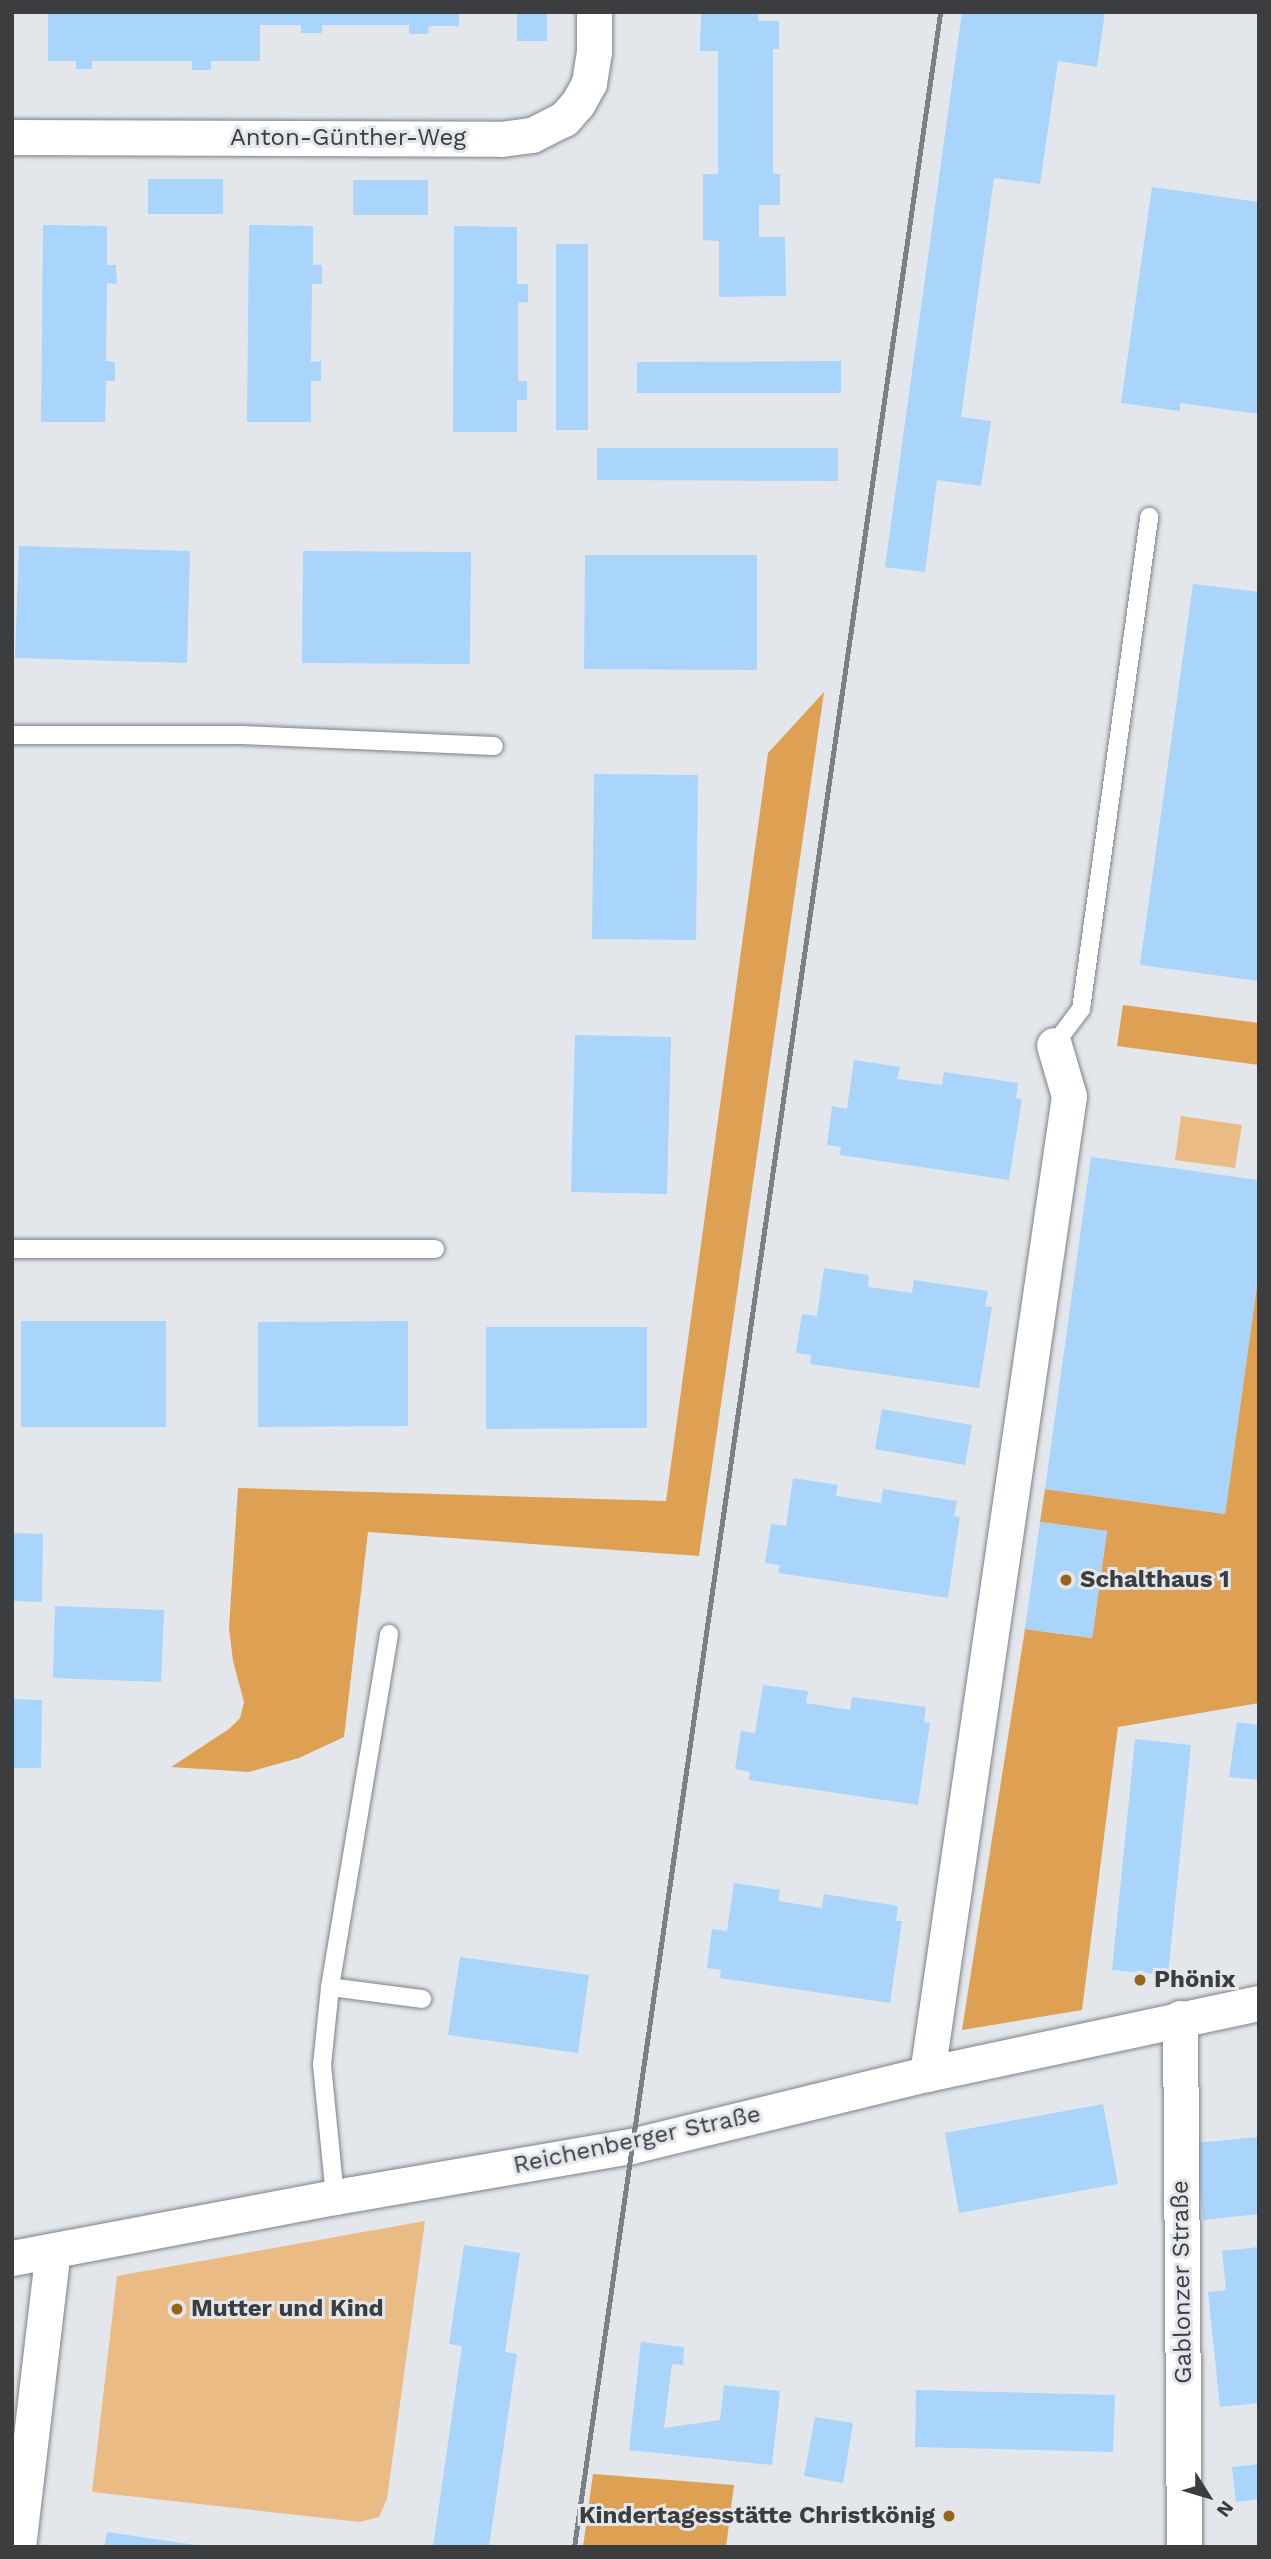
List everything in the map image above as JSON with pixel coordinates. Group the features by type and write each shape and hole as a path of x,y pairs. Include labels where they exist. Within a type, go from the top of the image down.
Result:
{"street":[{"name":"Anton-Günther-Weg","path":"12,137 502,139 532,135 564,119 578,103 591,72 594,12"},
{"path":"927,2074 1069,1096 1054,1045"},
{"name":"Reichenberger Straße","path":"12,2258 335,2197 631,2146 927,2074 1259,2003"},
{"name":"Gablonzer Straße","path":"1180,2018 1184,2547"},
{"path":"18,2547 53,2250"}],"lane":[{"path":"1054,1045 1080,1009 1149,517"},
{"path":"12,735 242,735 494,746"},
{"path":"12,1249 435,1249"},
{"path":"335,2197 323,2065 330,1987 389,1634"},
{"path":"330,1987 422,1999"}],"shaded area":[{"path":"824,692 699,1556 368,1532 344,1737 299,1758 249,1772 171,1767 229,1729 240,1718 244,1702 233,1661 229,1628 238,1488 666,1501 768,753"},
{"path":"1123,1005 1259,1023 1259,1065 1117,1046"},
{"path":"1181,1116 1242,1125 1235,1168 1175,1160"},
{"path":"1259,1271 1259,1703 1118,1727 1082,2010 962,2030 1025,1629 1092,1638 1107,1531 1040,1522 1045,1489 1225,1514"},
{"path":"425,2221 387,2499 379,2517 360,2522 92,2492 117,2276"},
{"path":"593,2474 734,2485 726,2547 583,2547"}],"building":[{"path":"48,12 459,12 459,26 429,26 428,34 409,34 409,25 322,25 322,33 301,33 301,25 260,25 260,61 211,61 211,70 192,70 192,61 92,61 92,69 76,69 76,61 48,61"},
{"path":"517,12 547,12 547,41 517,41"},
{"path":"701,12 758,12 758,21 779,21 779,49 773,49 773,174 780,174 780,205 759,205 759,237 785,237 786,296 719,297 719,241 703,240 703,174 718,174 718,51 700,51"},
{"path":"962,12 1105,12 1097,67 1058,61 1040,184 994,178 961,417 991,421 981,486 937,480 925,572 885,567"},
{"path":"148,179 223,179 223,214 148,214"},
{"path":"353,180 428,180 428,215 353,215"},
{"path":"1152,187 1259,202 1259,414 1180,403 1180,411 1121,403"},
{"path":"43,225 107,226 107,265 116,265 117,284 107,283 106,361 115,362 115,381 106,381 105,422 41,422"},
{"path":"249,225 313,226 313,265 322,265 322,284 312,284 311,362 321,361 321,381 311,381 311,422 247,422"},
{"path":"454,226 517,227 517,284 528,284 528,302 518,303 518,381 527,381 527,400 517,400 517,432 453,432"},
{"path":"556,244 588,244 588,430 556,430"},
{"path":"841,361 841,393 637,393 637,362"},
{"path":"597,448 838,448 838,481 597,480"},
{"path":"19,546 190,551 187,663 15,658"},
{"path":"303,551 471,552 470,664 302,663"},
{"path":"585,555 757,555 757,670 584,669"},
{"path":"1193,584 1259,592 1259,981 1140,965"},
{"path":"594,774 698,775 696,940 592,939"},
{"path":"575,1035 671,1037 667,1194 571,1192"},
{"path":"854,1060 900,1067 897,1079 942,1085 944,1072 1018,1083 1016,1098 1022,1099 1009,1180 840,1155 841,1147 827,1145 832,1106 847,1109"},
{"path":"1091,1157 1259,1180 1259,1271 1225,1514 1045,1489"},
{"path":"824,1268 869,1275 868,1287 912,1293 914,1280 988,1291 985,1306 992,1307 979,1388 810,1364 811,1355 796,1353 802,1314 817,1316"},
{"path":"21,1321 166,1321 166,1427 21,1427"},
{"path":"408,1321 408,1426 258,1427 258,1322"},
{"path":"486,1327 647,1327 647,1428 486,1429"},
{"path":"882,1409 972,1425 965,1465 875,1449"},
{"path":"793,1478 838,1485 836,1496 881,1503 883,1489 957,1501 954,1516 960,1517 948,1598 778,1573 780,1565 765,1563 771,1524 786,1526"},
{"name":"Schalthaus 1","path":"1040,1522 1107,1531 1092,1638 1025,1629"},
{"path":"12,1533 43,1534 42,1602 12,1601"},
{"path":"55,1606 164,1610 161,1682 53,1678"},
{"path":"763,1685 808,1691 806,1703 850,1710 852,1697 926,1707 924,1722 930,1723 918,1805 749,1780 750,1772 735,1769 741,1731 755,1733"},
{"path":"12,1699 42,1700 41,1768 12,1768"},
{"path":"1237,1722 1259,1725 1259,1780 1229,1777"},
{"path":"1135,1739 1191,1745 1168,1975 1112,1970"},
{"path":"734,1883 780,1890 778,1901 822,1908 824,1894 898,1906 896,1921 902,1921 890,2003 720,1978 721,1970 707,1968 712,1929 727,1931"},
{"path":"460,1957 589,1975 578,2053 448,2035"},
{"path":"1103,2104 1118,2184 959,2213 945,2133"},
{"path":"1259,2137 1259,2214 1203,2220 1195,2143"},
{"path":"464,2245 520,2253 505,2352 517,2354 489,2547 433,2547 462,2346 449,2344"},
{"path":"1259,2247 1259,2403 1220,2407 1208,2292 1226,2290 1222,2251"},
{"path":"641,2342 684,2347 683,2365 672,2364 664,2428 720,2420 724,2385 780,2391 772,2465 629,2450"},
{"path":"916,2390 1115,2395 1113,2452 915,2447"},
{"path":"815,2417 853,2423 843,2483 804,2476"},
{"path":"1259,2464 1259,2499 1236,2502 1232,2467"},
{"path":"107,2532 196,2545 196,2547 104,2547"}],"railway":[{"path":"574,2547 940,12"}],"place":[{"name":"Schalthaus 1","path":"1066,1580"},
{"name":"Phönix","path":"1140,1980"},
{"name":"Mutter und Kind","path":"177,2309"},
{"name":"Kindertagesstätte Christkönig","path":"949,2516"}]}
